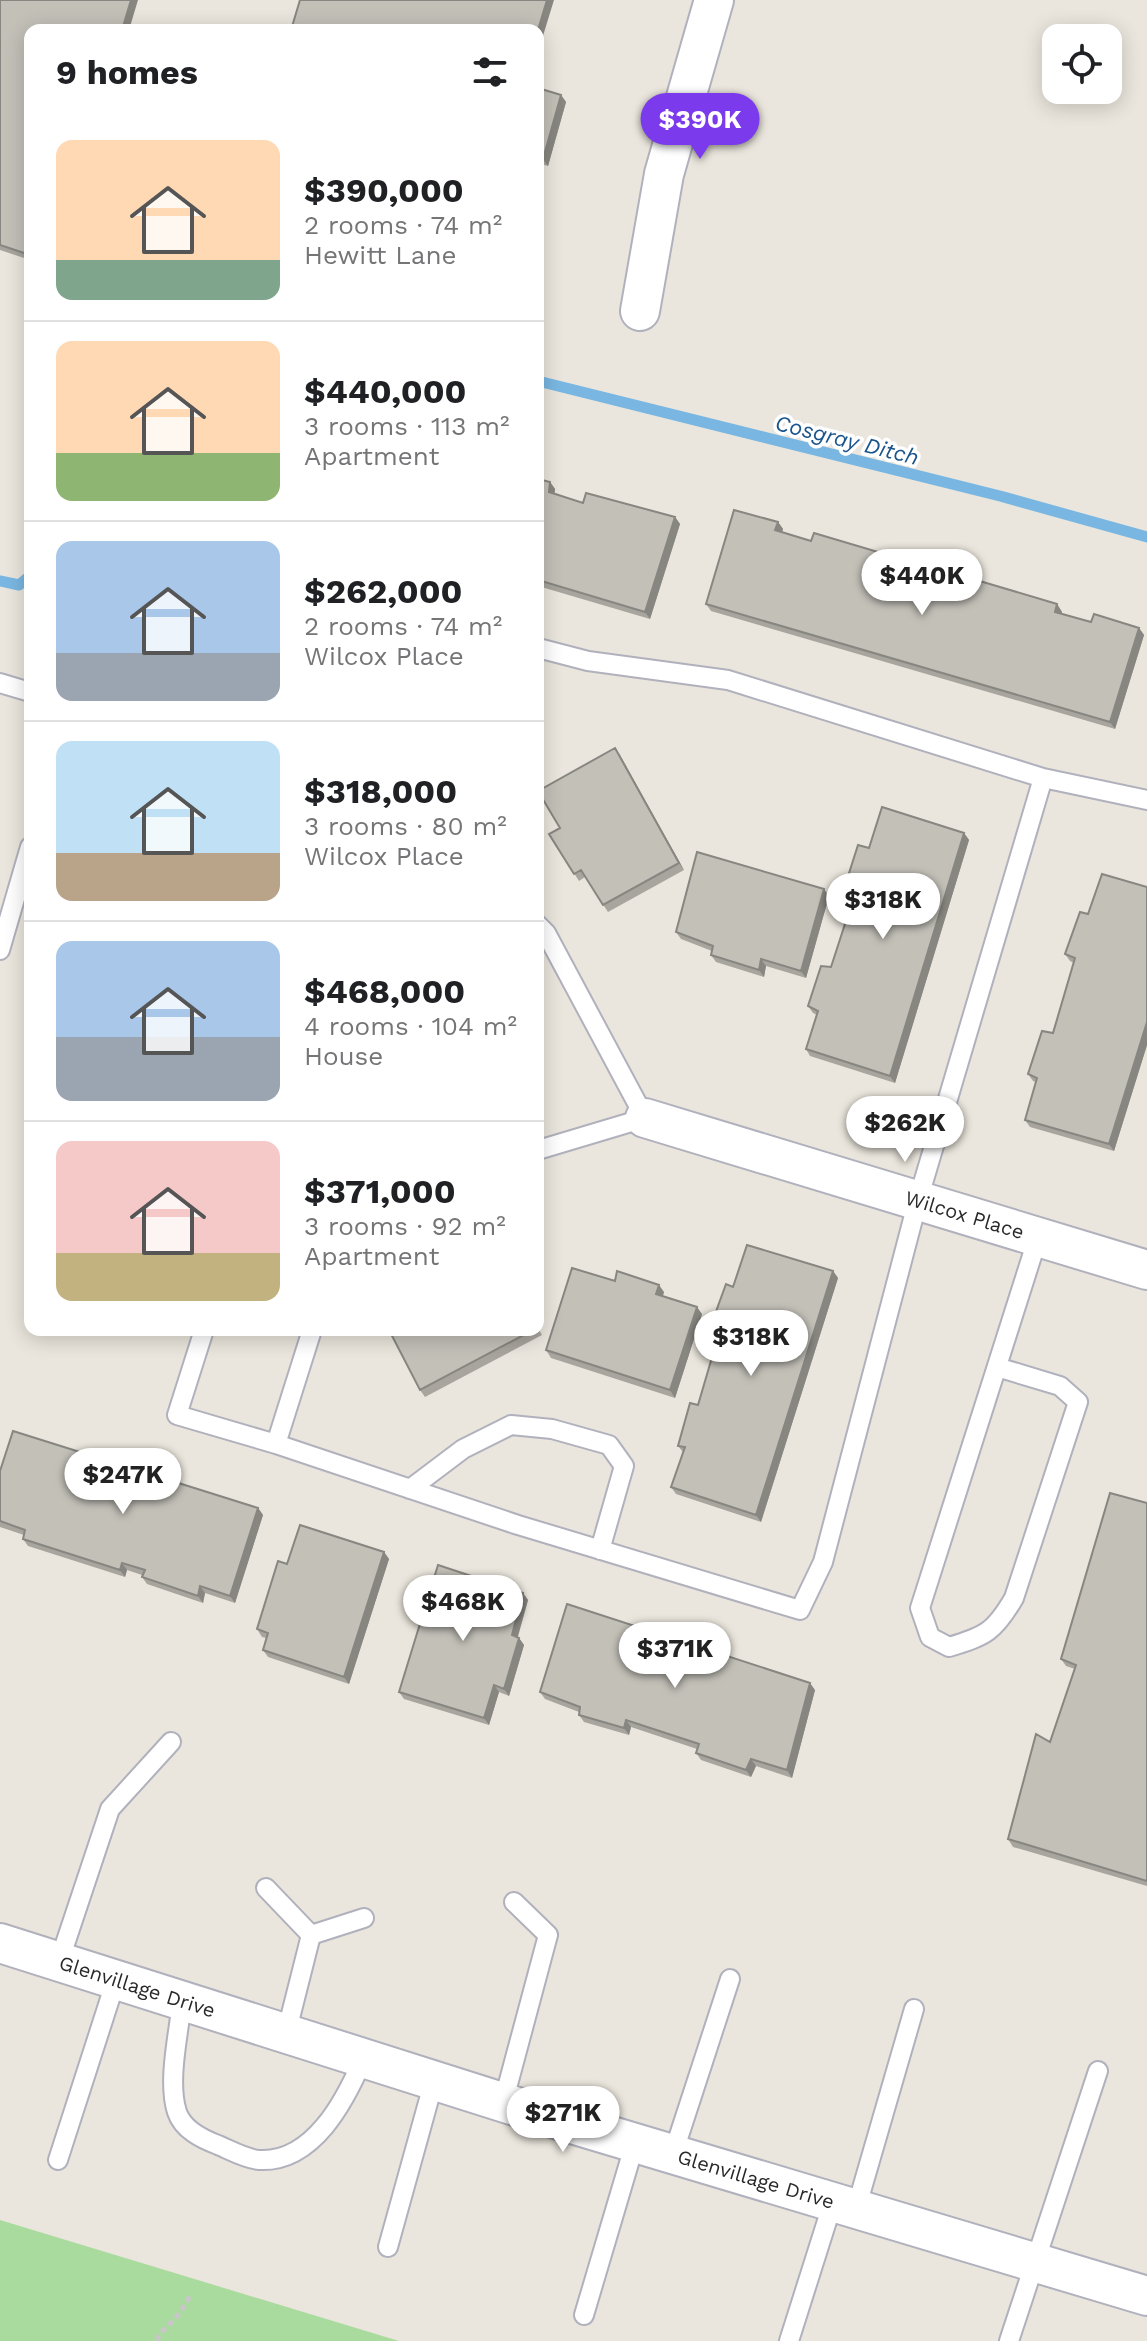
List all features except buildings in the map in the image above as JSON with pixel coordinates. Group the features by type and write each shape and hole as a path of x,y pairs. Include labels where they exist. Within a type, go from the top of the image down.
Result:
{"street":[{"path":"640,311 664,174 714,0"},
{"name":"Wilcox Place","path":"645,1118 1147,1270"},
{"name":"Glenvillage Drive","path":"0,1943 503,2103 1147,2296"}],"lane":[{"path":"544,650 588,661 728,680 1043,778 1147,800"},
{"path":"0,683 24,690"},
{"path":"202,1336 177,1415 276,1444 600,1550 800,1610 823,1562 918,1200 1043,778"},
{"path":"0,950 24,868"},
{"path":"544,931 645,1118 544,1148"},
{"path":"997,1367 1060,1386 1078,1402 1014,1598 999,1624 975,1639 949,1647 930,1637 920,1608 1038,1237"},
{"path":"276,1444 310,1336"},
{"path":"410,1489 463,1449 511,1425 552,1429 609,1445 624,1466 600,1550"},
{"path":"59,1962 110,1809 171,1742"},
{"path":"266,1888 311,1935"},
{"path":"503,2103 548,1935 514,1902"},
{"path":"311,1935 364,1918"},
{"path":"286,2034 311,1935"},
{"path":"673,2154 730,1979"},
{"path":"58,2160 116,1980"},
{"path":"182,2001 173,2095 178,2116 198,2138 259,2160 295,2153 316,2134 348,2094 363,2059"},
{"path":"789,2341 844,2206 914,2009"},
{"path":"1009,2341 1098,2071"},
{"path":"388,2247 434,2081"},
{"path":"584,2315 635,2143"}],"path":[{"path":"158,2341 158,2336 180,2313 192,2293"}],"green space":[{"path":"0,2220 399,2341 0,2341"}],"waterway":[{"name":"Cosgray Ditch","path":"544,382 1000,496 1147,537"},
{"name":"Cosgray Ditch","path":"0,581 19,585 24,581"}]}
